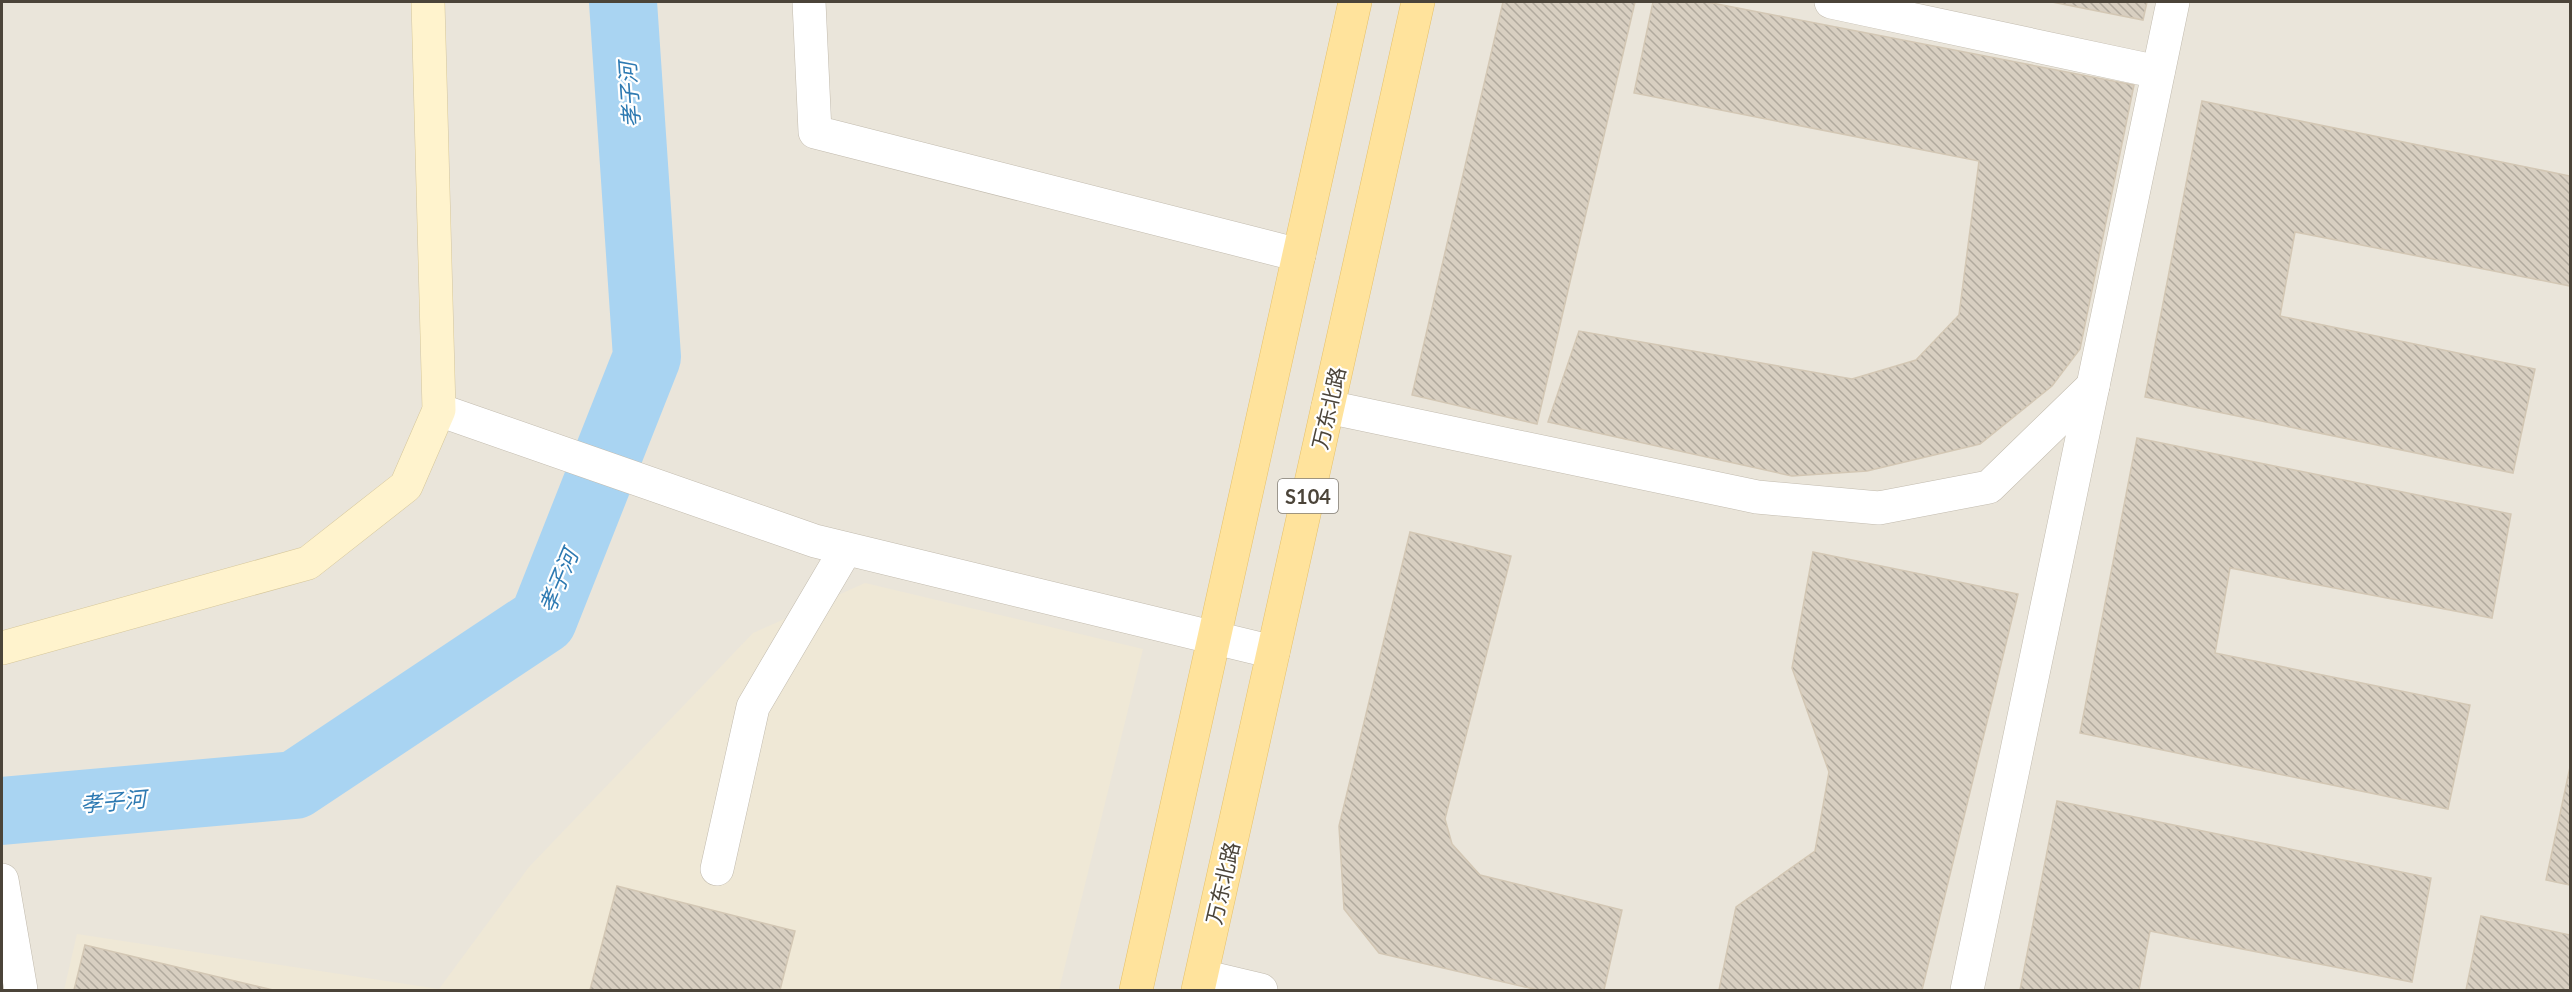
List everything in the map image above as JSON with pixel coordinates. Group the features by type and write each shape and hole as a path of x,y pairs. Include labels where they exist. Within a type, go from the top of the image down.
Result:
{"main road":[{"name":"S104","path":"1136,990 1355,2"},
{"name":"万东北路","path":"1200,983 1418,2"}],"street":[{"path":"2,648 308,563 406,486 439,410 428,2"},
{"path":"809,2 814,132 1299,255"},
{"path":"1831,2 2158,72"},
{"path":"1967,990 2173,2"},
{"path":"1328,407 1757,497 1879,508 1989,487 2093,386"},
{"path":"439,410 815,541 1273,652"},
{"path":"717,868 753,707 846,549"},
{"path":"2,880 21,986"},
{"path":"1200,983 1261,990"}],"shaded area":[{"path":"2,2 2570,2 2570,990 2,990"},
{"path":"865,583 1143,649 1059,990 64,990 77,934 439,989 529,867 753,633"}],"building":[{"path":"1503,2 1635,2 1537,424 1412,395"},
{"path":"1653,2 1707,2 2134,85 2080,349 2052,386 1980,444 1867,471 1792,476 1548,422 1579,331 1852,379 1916,360 1959,315 1979,161 1634,93"},
{"path":"2052,2 2147,2 2143,20"},
{"path":"2202,101 2570,176 2570,286 2295,232 2280,316 2535,369 2513,473 2145,397"},
{"path":"2137,438 2511,514 2492,618 2230,568 2215,653 2470,705 2448,809 2080,733"},
{"path":"1410,532 1511,556 1445,819 1452,844 1480,875 1622,910 1604,990 1538,990 1379,953 1344,909 1339,826"},
{"path":"1813,552 2018,594 1922,990 1719,990 1736,907 1815,851 1829,772 1792,668"},
{"path":"2570,767 2570,885 2546,880"},
{"path":"2057,801 2431,878 2412,982 2150,931 2139,990 2020,990"},
{"path":"617,886 795,931 780,990 590,990"},
{"path":"2481,916 2570,935 2570,990 2466,990"},
{"path":"85,945 273,990 74,990"}],"waterway":[{"name":"孝子河","path":"2,811 295,785 543,620 647,357 623,2"}]}
